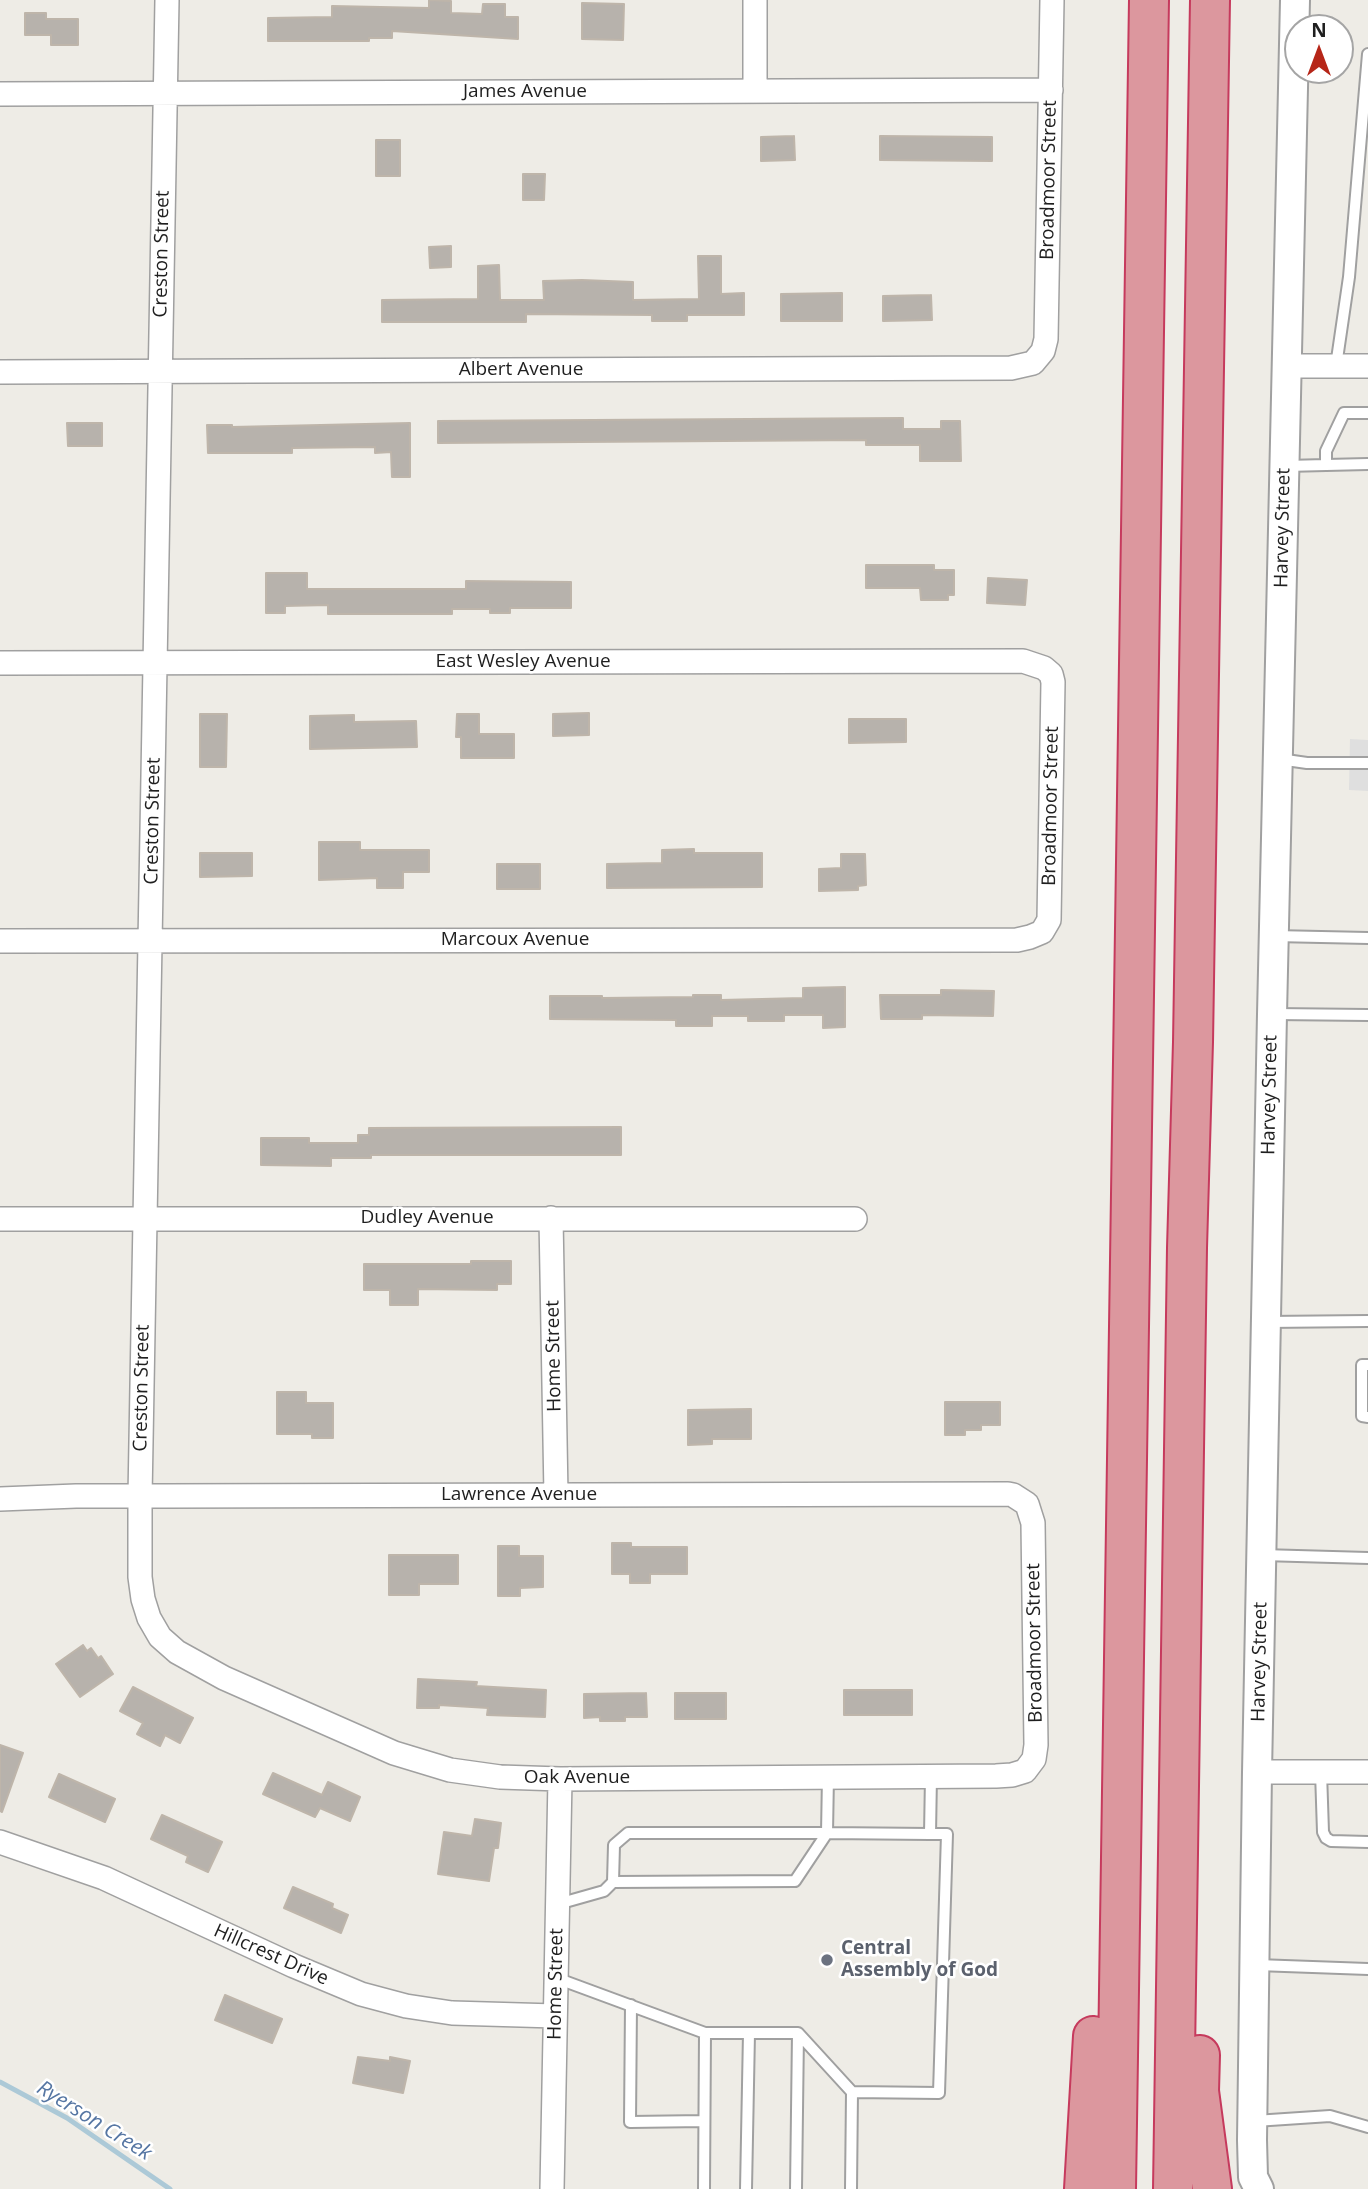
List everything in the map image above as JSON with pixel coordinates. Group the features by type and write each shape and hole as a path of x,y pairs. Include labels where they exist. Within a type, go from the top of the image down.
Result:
{"highway":[{"path":"1115,2189 1149,0"},
{"path":"1173,2189 1210,0"},
{"path":"1084,2189 1103,1891 1108,1664 1126,1492"},
{"path":"1184,1521 1204,1745 1199,2091 1212,2189"}],"street":[{"name":"Creston Street","path":"160,1637 142,1599 140,1496 167,0"},
{"path":"755,0 755,91"},
{"name":"Broadmoor Street","path":"1039,359 1046,339 1052,0"},
{"name":"Harvey Street","path":"1259,2189 1253,2177 1254,1965 1283,466 1295,0"},
{"name":"James Avenue","path":"0,94 1051,90"},
{"name":"Albert Avenue","path":"0,372 1011,368 1039,359"},
{"path":"1286,366 1368,366"},
{"name":"East Wesley Avenue","path":"0,663 1023,661 1044,668"},
{"name":"Broadmoor Street","path":"1030,937 1042,932 1049,920 1053,682 1051,674 1044,668"},
{"name":"Marcoux Avenue","path":"0,941 1017,940 1030,937"},
{"name":"Home Street","path":"551,1217 556,1495"},
{"name":"Dudley Avenue","path":"0,1219 855,1219"},
{"name":"Lawrence Avenue","path":"0,1499 76,1496 1008,1494 1020,1499 1031,1511"},
{"name":"Broadmoor Street","path":"1025,1771 1034,1759 1036,1745 1031,1511"},
{"name":"Oak Avenue","path":"160,1637 177,1652 224,1678 403,1757 450,1770 500,1777 560,1779 1012,1775 1025,1771"},
{"path":"1258,1772 1368,1772"},
{"name":"Home Street","path":"552,2189 560,1779"},
{"name":"Hillcrest Drive","path":"0,1842 104,1878 361,1994 406,2006 452,2013 555,2016"}],"lane":[{"path":"1336,366 1349,277 1368,54"},
{"path":"1326,465 1326,451 1344,413 1368,413"},
{"path":"1283,466 1368,464"},
{"path":"1279,758 1307,762 1368,763"},
{"path":"1274,936 1368,938"},
{"path":"1272,1014 1368,1015"},
{"path":"1266,1322 1368,1321"},
{"path":"1368,1365 1362,1365 1362,1416 1368,1417"},
{"path":"1262,1555 1368,1558"},
{"path":"1321,1772 1326,1838 1331,1841 1368,1842"},
{"path":"613,1882 794,1881 827,1833 828,1776"},
{"path":"930,1834 931,1776"},
{"path":"558,1905 604,1891 613,1882 614,1845 628,1833 947,1834 939,2093 852,2092"},
{"path":"1254,1965 1368,1969"},
{"path":"556,1979 705,2033 798,2034 852,2092 851,2189"},
{"path":"631,2005 630,2122 705,2121"},
{"path":"704,2189 705,2033"},
{"path":"746,2189 749,2033"},
{"path":"796,2189 798,2034"},
{"path":"1252,2121 1330,2116 1368,2127"}],"shaded area":[{"path":"1350,739 1368,740 1368,791 1349,790"}],"building":[{"path":"429,0 451,1 451,13 482,14 483,4 505,4 505,17 518,17 518,39 392,31 392,38 369,38 369,41 268,41 268,18 332,17 332,6 429,8"},
{"path":"582,3 624,4 623,40 582,39"},
{"path":"25,13 46,13 46,19 78,19 78,45 51,45 51,35 25,35"},
{"path":"794,136 795,160 761,161 761,137"},
{"path":"880,136 992,137 992,161 880,160"},
{"path":"376,140 400,140 400,176 376,176"},
{"path":"523,174 545,174 544,200 523,200"},
{"path":"451,246 451,267 430,268 429,247"},
{"path":"698,256 721,256 721,294 744,293 744,315 687,315 687,321 652,321 652,315 526,314 526,322 382,322 382,300 478,299 478,266 499,265 500,300 544,300 543,281 582,280 633,282 633,300 699,299"},
{"path":"842,293 842,321 781,321 781,294"},
{"path":"931,295 932,320 883,321 883,296"},
{"path":"903,418 903,429 941,429 941,421 960,421 961,461 920,461 920,445 866,445 866,440 438,443 438,421"},
{"path":"67,423 102,423 102,446 68,446"},
{"path":"410,423 410,477 392,477 391,452 375,453 375,447 292,448 292,453 208,453 207,425 232,427"},
{"path":"866,565 934,565 934,570 954,570 954,595 948,595 948,600 921,600 920,588 866,588"},
{"path":"266,573 307,573 307,589 466,589 466,581 571,582 571,608 510,608 510,613 490,613 490,609 452,609 452,614 328,614 328,605 285,606 285,613 266,613"},
{"path":"988,578 1027,580 1025,605 987,603"},
{"path":"589,713 589,735 553,736 553,714"},
{"path":"200,714 227,714 226,767 200,767"},
{"path":"457,714 479,714 479,734 514,734 514,758 461,758 461,737 456,737"},
{"path":"354,715 354,722 416,721 417,747 310,749 310,716"},
{"path":"849,719 906,719 906,742 849,743"},
{"path":"319,842 360,842 360,850 429,850 429,872 403,872 403,888 377,888 377,878 319,880"},
{"path":"694,849 694,853 762,853 762,887 607,888 607,864 662,863 662,850"},
{"path":"200,853 252,853 252,876 200,877"},
{"path":"841,854 865,854 866,885 858,886 858,890 819,891 819,869 841,868"},
{"path":"497,864 540,864 540,889 497,889"},
{"path":"845,987 845,1027 823,1028 823,1015 784,1015 784,1021 748,1021 748,1016 712,1016 712,1026 676,1026 676,1020 550,1019 550,996 602,998 721,995 721,1000 803,998 803,988"},
{"path":"941,990 994,991 993,1016 922,1015 922,1019 881,1019 880,995 941,995"},
{"path":"621,1127 621,1155 371,1155 371,1158 331,1158 331,1166 261,1165 261,1138 309,1138 309,1143 358,1143 358,1135 369,1135 369,1128"},
{"path":"471,1261 511,1261 511,1284 497,1284 497,1290 418,1289 418,1305 390,1305 390,1290 364,1290 364,1264 471,1264"},
{"path":"277,1392 306,1392 306,1403 333,1403 333,1438 312,1438 312,1434 277,1434"},
{"path":"945,1402 1000,1402 1000,1425 981,1425 981,1430 965,1430 965,1435 945,1435"},
{"path":"751,1409 751,1439 712,1439 712,1444 688,1445 688,1410"},
{"path":"612,1543 631,1543 631,1547 687,1547 687,1574 650,1574 650,1583 630,1583 630,1574 612,1574"},
{"path":"498,1546 519,1546 519,1556 543,1556 543,1587 520,1588 520,1596 498,1596"},
{"path":"389,1555 458,1555 458,1584 419,1584 419,1595 389,1595"},
{"path":"83,1645 87,1651 91,1648 98,1658 101,1656 113,1674 80,1697 56,1664"},
{"path":"418,1679 546,1690 545,1717 487,1715 488,1708 439,1705 439,1708 417,1708"},
{"path":"133,1687 193,1718 180,1743 165,1735 160,1746 137,1734 143,1723 120,1711"},
{"path":"844,1690 912,1690 912,1715 844,1715"},
{"path":"646,1693 647,1717 625,1717 625,1721 600,1721 600,1717 584,1718 584,1694"},
{"path":"675,1693 726,1693 726,1719 675,1719"},
{"path":"0,1745 23,1753 2,1812 0,1811"},
{"path":"273,1773 322,1795 328,1782 360,1797 350,1821 320,1808 315,1817 263,1794"},
{"path":"59,1774 115,1799 105,1822 49,1797"},
{"path":"162,1815 222,1842 208,1872 186,1862 188,1856 151,1839"},
{"path":"475,1819 501,1823 498,1848 494,1848 489,1881 438,1874 444,1832 472,1836"},
{"path":"293,1887 333,1904 332,1908 348,1915 341,1933 284,1908"},
{"path":"225,1995 282,2019 272,2043 215,2020"},
{"path":"358,2057 390,2061 390,2057 410,2061 403,2093 353,2083"}],"waterway":[{"name":"Ryerson Creek","path":"0,2082 67,2118 170,2189"}],"place":[{"name":"Central Assembly of God","path":"827,1960"}]}
